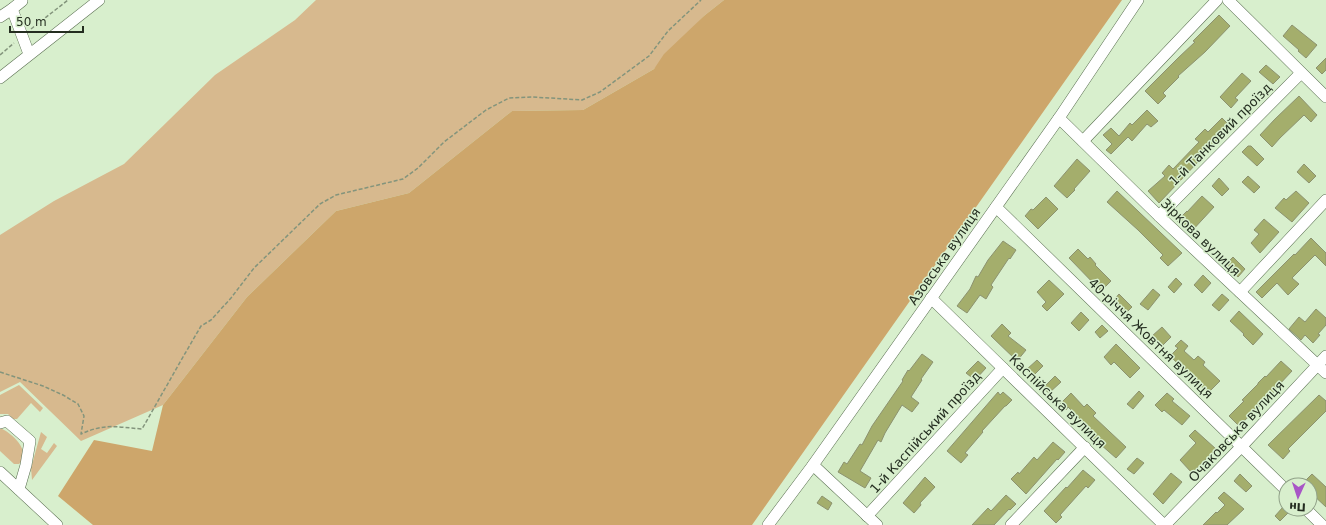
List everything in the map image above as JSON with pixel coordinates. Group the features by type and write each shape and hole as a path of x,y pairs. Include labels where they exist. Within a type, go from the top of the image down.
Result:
{"street":[{"name":"Азовська вулиця","path":"768,525 813,465 1060,118 1138,0"},
{"path":"1083,141 1217,0"},
{"path":"1228,0 1326,97"},
{"path":"0,17 22,1"},
{"path":"0,78 95,2"},
{"path":"12,9 30,54"},
{"name":"1-й Танковий проїзд","path":"1158,216 1301,73"},
{"name":"Зіркова вулиця","path":"1060,118 1158,216 1326,373"},
{"path":"1240,292 1326,200"},
{"name":"40-річчя Жовтня вулиця","path":"996,207 1278,482"},
{"name":"Каспійська вулиця","path":"931,298 1165,525"},
{"name":"Очаковська вулиця","path":"1165,525 1242,446 1326,356"},
{"name":"1-й Каспійський проїзд","path":"868,516 1003,368"},
{"path":"0,422 7,421 30,441 26,465 19,489"},
{"path":"1011,525 1085,447"},
{"path":"813,465 877,525"},
{"path":"0,472 57,525"},
{"path":"1314,517 1322,525"}],"path":[{"path":"0,55 68,0"},
{"path":"0,372 43,386 78,404 84,416 81,434 95,428 112,426 142,429 182,356 201,326 211,320 231,298 254,268 320,204 336,195 402,180 418,168 444,142 486,110 508,98 533,97 582,100 600,92 649,56 668,32 701,0"}],"shaded area":[{"path":"316,0 724,0 705,15 654,69 583,110 512,111 409,193 336,211 247,297 163,405 81,441 20,382 0,392 0,235 54,201 124,164 215,75 295,20"},
{"path":"724,0 1122,0 752,525 93,525 58,496 94,440 152,451 163,405 247,297 336,211 409,193 512,111 583,110 654,69 664,54 705,15"},
{"path":"19,385 43,408 40,412 31,403 17,419 13,419 8,414 0,414 0,395"},
{"path":"0,428 15,438 22,448 23,459 19,464 14,464 0,451"},
{"path":"41,432 47,437 41,449 47,453 54,443 57,446 32,480 31,468"}],"building":[{"path":"1219,15 1230,26 1205,52 1178,76 1179,77 1163,93 1166,96 1158,104 1145,91 1195,42 1193,41"},
{"path":"1292,25 1317,45 1306,58 1283,36"},
{"path":"1326,58 1326,70 1322,74 1316,68"},
{"path":"1266,65 1280,77 1273,84 1259,72"},
{"path":"1242,73 1251,81 1235,98 1238,100 1231,108 1220,97"},
{"path":"1299,96 1317,115 1311,122 1304,115 1272,147 1260,135"},
{"path":"1147,110 1158,121 1151,127 1147,124 1132,141 1128,137 1111,154 1106,150 1112,144 1103,135 1111,128 1119,136 1130,123 1132,125"},
{"path":"1222,118 1232,128 1197,160 1198,162 1159,203 1148,191 1165,176 1162,173 1169,165 1173,169 1199,142 1195,139 1205,129 1208,132"},
{"path":"1248,146 1251,146 1264,159 1257,166 1242,152"},
{"path":"1077,159 1090,171 1067,198 1054,186"},
{"path":"1304,164 1316,176 1309,183 1297,172"},
{"path":"1248,176 1260,187 1254,193 1242,182"},
{"path":"1219,178 1229,189 1222,196 1212,186"},
{"path":"1117,191 1182,253 1168,266 1160,258 1163,255 1107,202"},
{"path":"1296,191 1309,203 1292,222 1275,208 1284,198 1286,200"},
{"path":"1202,196 1214,207 1190,233 1177,221"},
{"path":"1046,197 1058,209 1038,229 1025,216"},
{"path":"1264,219 1279,232 1260,253 1251,243 1259,234 1254,230"},
{"path":"1311,238 1326,253 1326,266 1315,255 1292,278 1299,284 1288,295 1277,283 1262,298 1256,292"},
{"path":"1003,241 1016,250 991,285 993,287 986,299 980,295 967,313 957,306 970,289 976,276 978,277 988,260"},
{"path":"1078,249 1088,259 1090,257 1096,264 1095,265 1111,281 1101,291 1069,258"},
{"path":"1233,257 1245,269 1238,277 1225,265"},
{"path":"1203,275 1211,283 1202,293 1194,285"},
{"path":"1176,278 1182,284 1174,293 1168,287"},
{"path":"1049,280 1064,294 1047,311 1042,306 1046,302 1037,292"},
{"path":"1153,289 1160,295 1148,310 1140,304"},
{"path":"1119,294 1132,307 1125,314 1112,302"},
{"path":"1222,294 1229,300 1219,311 1212,305"},
{"path":"1316,309 1326,318 1326,325 1318,334 1320,335 1313,343 1305,335 1301,340 1289,329 1299,317 1305,322"},
{"path":"1239,311 1263,334 1253,345 1230,321"},
{"path":"1081,312 1089,320 1079,331 1071,323"},
{"path":"1002,324 1011,333 1008,336 1026,350 1017,361 991,336"},
{"path":"1102,325 1108,331 1100,338 1095,332"},
{"path":"1162,327 1171,337 1161,347 1151,337"},
{"path":"1181,340 1188,346 1184,351 1194,360 1198,356 1205,362 1203,365 1220,381 1208,393 1170,356 1178,348 1175,346"},
{"path":"1116,344 1140,368 1130,378 1114,362 1111,365 1104,357"},
{"path":"922,354 933,362 911,397 919,403 912,412 902,405 881,442 878,440 860,471 871,478 865,488 838,472 844,462 847,464 860,444 862,445 872,426 903,381 902,380 908,370 909,371"},
{"path":"1037,360 1043,366 1033,376 1026,370"},
{"path":"978,361 986,368 975,380 966,373"},
{"path":"1281,361 1292,371 1277,387 1278,388 1239,426 1229,416 1244,401 1242,400 1258,383"},
{"path":"1055,376 1061,382 1049,393 1043,388"},
{"path":"1139,391 1144,396 1133,409 1127,404"},
{"path":"998,392 1000,395 1003,392 1012,400 982,431 983,432 965,453 968,455 961,463 947,451"},
{"path":"1071,393 1084,407 1087,404 1096,413 1093,416 1126,447 1116,458 1092,437 1095,434 1068,407 1066,410 1060,404"},
{"path":"1167,393 1174,399 1172,401 1190,416 1182,425 1164,410 1162,412 1155,405"},
{"path":"1319,395 1326,401 1326,411 1288,449 1290,451 1283,459 1268,445"},
{"path":"1195,430 1216,449 1192,473 1180,460 1196,443 1189,436"},
{"path":"1053,442 1065,452 1026,494 1011,479 1018,472 1019,474 1034,457 1037,460"},
{"path":"1137,458 1144,463 1134,474 1127,469"},
{"path":"1083,470 1095,480 1088,488 1086,486 1060,515 1062,517 1056,523 1044,511"},
{"path":"1171,473 1182,482 1163,504 1153,494"},
{"path":"1240,474 1252,486 1246,492 1234,481"},
{"path":"925,477 935,487 920,503 921,505 914,513 903,503"},
{"path":"1318,480 1326,487 1326,507 1318,500"},
{"path":"1224,492 1244,509 1227,525 1203,525 1225,505 1218,498"},
{"path":"1006,495 1016,504 1010,510 1009,509 994,525 972,525 988,508 991,511"},
{"path":"822,496 832,503 828,510 817,503"},
{"path":"1278,513 1278,517 1284,517 1280,521 1275,516"}]}
